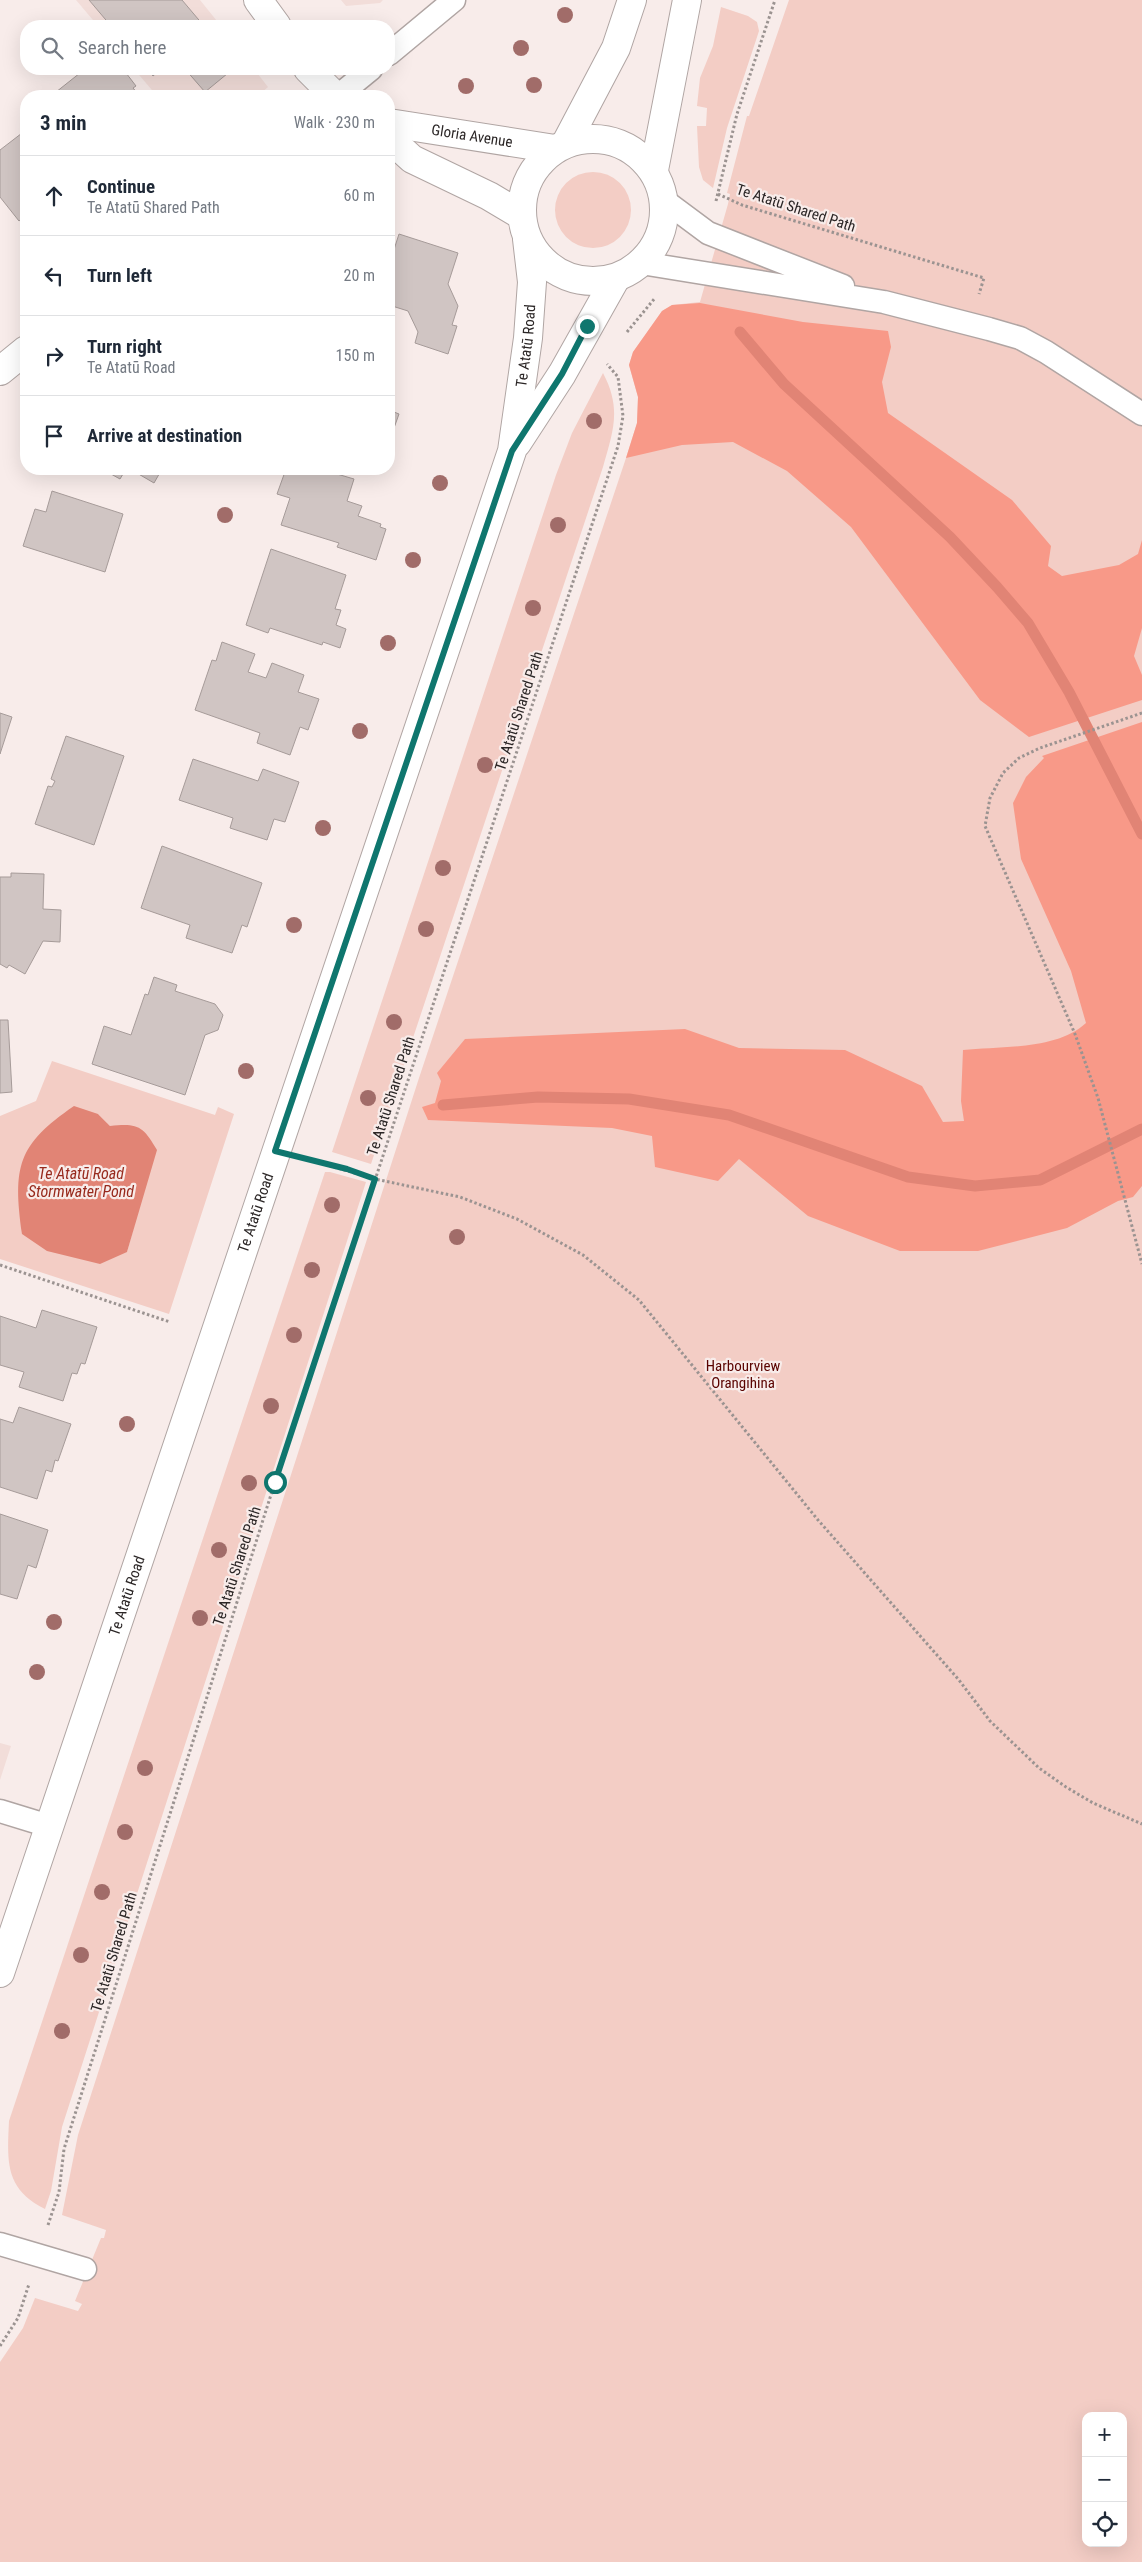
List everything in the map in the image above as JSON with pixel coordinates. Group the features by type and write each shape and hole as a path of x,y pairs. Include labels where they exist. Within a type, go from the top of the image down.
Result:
{"main road":[{"path":"258,0 273,20"},
{"path":"560,146 616,48 632,0"},
{"path":"654,170 687,0"},
{"path":"314,75 331,90"},
{"name":"Gloria Avenue","path":"395,124 560,146"},
{"path":"395,143 412,159 489,196 524,227 539,257 555,270 581,280 595,281 616,278 641,263 656,245 664,224 665,201 654,170 641,155 624,145 605,139 586,138 560,146 540,162 529,177 523,195 524,227"},
{"name":"Te Atatū Road","path":"0,1973 512,451 528,338 532,282 524,227"},
{"name":"Te Atatū Road","path":"512,451 562,374 616,278"},
{"path":"0,371 20,355"}],"lane":[{"path":"395,49 454,0"},
{"path":"345,90 363,75"},
{"path":"665,201 708,233 884,302"},
{"path":"641,263 884,302 1020,338 1142,414"},
{"path":"0,1810 49,1826"},
{"path":"0,2244 85,2269"}],"path":[{"name":"Te Atatū Shared Path","path":"775,0 737,114 718,194 742,205 984,278 978,297"},
{"path":"622,339 639,315 662,294"},
{"name":"Te Atatū Shared Path","path":"49,2222 59,2192 64,2149 275,1482 618,446 623,416 618,377 606,362"},
{"path":"1142,713 1040,748 1020,758 1003,773 990,798 985,826 1075,1034 1098,1098 1142,1264"},
{"path":"275,1151 347,1169 375,1179 460,1197 517,1219 565,1243 609,1273 639,1300 812,1512 959,1680 990,1721 1040,1768 1066,1787 1092,1803 1142,1824"},
{"path":"0,1265 170,1322"},
{"path":"0,2346 18,2318 27,2289"}],"shaded area":[{"path":"76,0 200,0 216,20 93,20"},
{"path":"341,0 383,0 380,3 346,6"},
{"path":"139,75 259,75 268,87 265,90 152,90"},
{"path":"700,303 803,322 888,331 891,347 882,382 888,413 1012,500 1051,546 1048,566 1062,576 1119,565 1138,554 1142,540 1142,628 1134,656 1142,675 1142,700 1029,737 980,700 851,527 787,471 733,442 682,445 626,458 637,423 638,397 629,365 633,352 662,311 672,305"},
{"path":"1142,722 1142,1186 1133,1197 1118,1201 1067,1228 978,1251 900,1251 808,1216 739,1159 718,1181 655,1167 652,1136 612,1128 428,1120 422,1107 435,1103 441,1081 437,1073 465,1039 685,1029 739,1048 845,1050 922,1086 943,1122 964,1121 961,1101 963,1050 1011,1047 1045,1042 1074,1032 1086,1023 1071,971 1021,859 1013,803 1026,777 1044,758 1042,756"},
{"path":"0,1743 11,1746 0,1780"}],"green space":[{"name":"Harbourview Orangihina","path":"789,0 1142,0 1142,2562 0,2562 0,2362 23,2328 35,2298 78,2311 82,2304 75,2301 101,2238 104,2238 106,2230 62,2215 78,2135 419,1078 637,423 638,397 629,365 633,352 662,311 672,305 700,302 728,204 730,194 727,193 747,116 749,116"},
{"path":"721,7 748,16 757,22 759,31 727,128 713,188 703,180 699,167 697,126 706,126 707,108 697,106 700,78 713,46"},
{"path":"593,172 607,175 620,183 628,196 631,210 628,224 620,237 607,245 593,248 579,245 566,237 558,224 555,210 558,196 566,183 579,175"},
{"path":"603,373 612,398 614,420 603,467 371,1164 332,1152 556,475 572,433"},
{"path":"52,1061 215,1115 218,1107 234,1114 169,1314 0,1259 0,1116 36,1101","holes":["98,1114 110,1126 135,1223 127,1252"]},
{"path":"325,1172 366,1182 62,2127 51,2191 45,2209 22,2193 11,2173 8,2149 9,2121"}],"water":[{"name":"Te Atatū Road Stormwater Pond","path":"74,1106 98,1114 110,1126 127,1125 139,1128 148,1136 157,1150 127,1252 100,1264 47,1251 22,1234 18,1191 19,1174 23,1160 30,1146 41,1133"}],"building":[{"path":"89,0 182,0 199,20 106,20"},
{"path":"77,75 128,75 136,86 133,88 135,90 59,90"},
{"path":"190,75 226,75 207,90 203,90"},
{"path":"20,135 19,221 0,197 0,150"},
{"path":"399,234 458,253 448,284 458,306 452,325 457,326 448,354 415,343 418,332 408,311 395,307 395,246"},
{"path":"395,412 399,414 395,425"},
{"path":"113,475 122,475 120,479"},
{"path":"140,475 159,475 154,483"},
{"path":"284,475 340,475 354,479 347,501 362,506 358,516 381,524 380,527 386,529 376,560 337,547 339,543 281,525 290,498 277,494"},
{"path":"52,491 123,514 105,572 23,546 35,509 46,512"},
{"path":"271,549 346,575 335,609 341,610 336,625 346,629 340,648 323,642 322,645 270,628 268,633 246,625"},
{"path":"222,642 255,654 248,672 266,678 272,663 304,675 298,692 319,699 308,730 300,727 290,755 257,743 260,733 195,710 212,660 216,661"},
{"path":"0,713 12,717 0,754"},
{"path":"66,736 124,756 94,845 35,824 48,786 52,787 55,781 51,779"},
{"path":"193,759 258,781 263,769 299,782 285,822 274,819 267,840 230,828 233,818 179,800"},
{"path":"162,846 262,883 247,927 242,925 232,953 186,938 190,925 141,908"},
{"path":"11,873 44,874 43,909 61,910 60,942 43,941 25,974 9,965 7,968 0,964 0,877 11,877"},
{"path":"154,977 177,985 175,991 215,1004 223,1015 218,1030 205,1035 185,1095 92,1064 104,1026 131,1035 145,994 148,995"},
{"path":"0,1020 8,1020 12,1092 0,1093"},
{"path":"42,1310 97,1327 85,1364 81,1363 77,1374 72,1373 63,1401 19,1387 24,1372 0,1365 0,1316 36,1328"},
{"path":"19,1407 71,1424 58,1461 55,1460 52,1472 46,1470 37,1499 0,1487 0,1419 13,1423"},
{"path":"0,1514 48,1530 36,1568 28,1565 17,1599 0,1594"}],"waterway":[{"path":"740,332 784,384 950,537 1028,623 1069,692 1142,834"},
{"path":"443,1105 538,1097 629,1099 729,1115 908,1177 975,1186 1040,1180 1142,1129"}],"route":[{"path":"275,1482 375,1179 347,1169 275,1151 484,528 512,451 562,374 587,326"}]}
